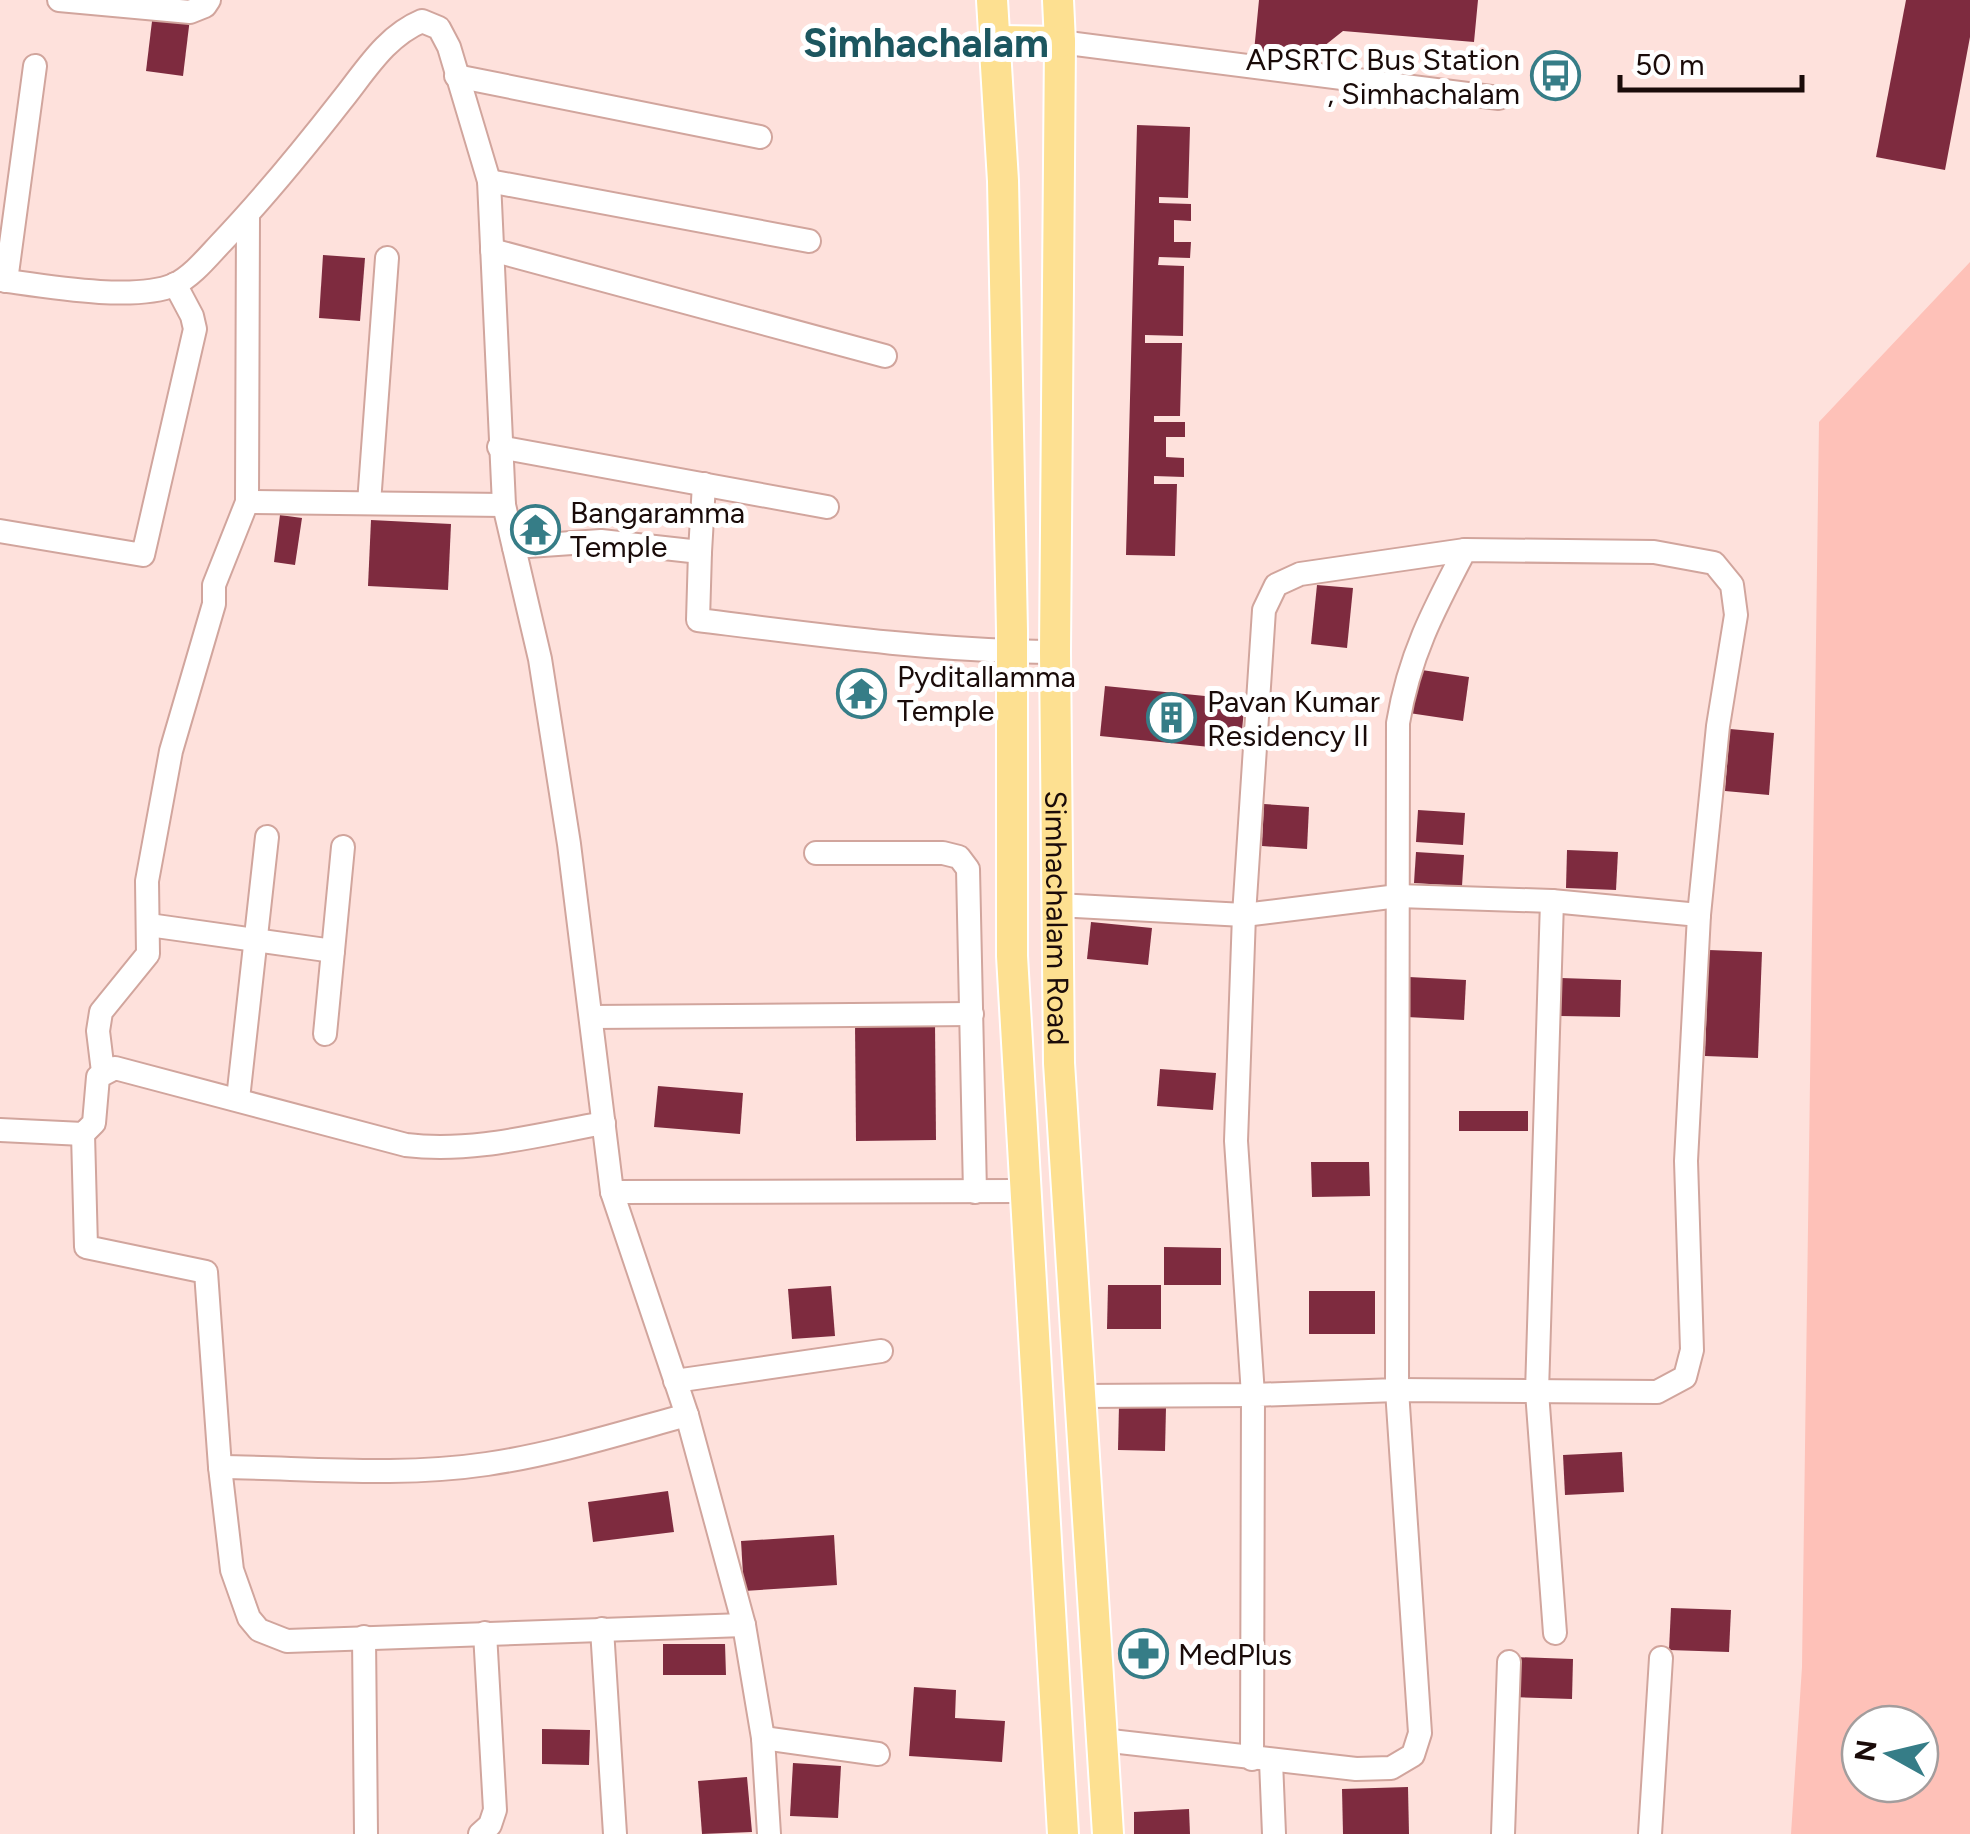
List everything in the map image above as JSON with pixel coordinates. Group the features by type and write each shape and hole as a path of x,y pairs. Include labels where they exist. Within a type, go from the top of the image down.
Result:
{"main road":[{"path":"992,0 1003,181 1012,651 1012,956 1062,1834"},
{"name":"Simhachalam Road","path":"1058,0 1055,652 1059,1064 1108,1834"},
{"path":"994,40 1060,42"},
{"path":"1024,1191 1066,1190"}],"street":[{"path":"60,0 190,12 206,6 209,0"},
{"path":"35,66 3,281 148,292 175,284 196,269 248,214 379,53 420,10 438,28 449,47 489,181 504,505 540,659 570,844 612,1192 687,1416 744,1625 763,1738 769,1834"},
{"path":"1060,42 1499,98"},
{"path":"456,76 760,137"},
{"path":"489,181 810,241"},
{"path":"248,214 247,502 214,585 214,604 171,750 147,882 148,954 102,1012 98,1031 103,1072 95,1088 94,1123 84,1134 86,1247 206,1272 220,1467 232,1570 249,1618 259,1630 287,1640 744,1625"},
{"path":"492,250 884,356"},
{"path":"369,503 387,258"},
{"path":"0,531 143,555 194,329 192,316 175,284"},
{"path":"499,446 826,507"},
{"path":"704,484 698,620 895,645 1055,652"},
{"path":"247,502 504,505"},
{"path":"514,546 601,541 700,552"},
{"path":"1102,1740 1356,1769 1391,1768 1413,1755 1420,1733 1397,1390 1398,723 1405,679 1422,633 1465,550"},
{"path":"1080,1396 1253,1395 1397,1390 1657,1392 1685,1377 1692,1350 1686,1161 1699,914 1718,726 1736,615 1732,585 1714,563 1654,552 1465,550 1300,574 1276,585 1264,610 1244,914 1236,1141 1253,1395 1261,1760 1274,1834"},
{"path":"238,1100 266,837"},
{"path":"325,1034 344,847"},
{"path":"816,853 943,853 959,857 968,869 975,1192"},
{"path":"1056,905 1244,914 1398,896 1552,901 1699,914"},
{"path":"1552,901 1537,1392 1555,1634"},
{"path":"149,925 333,951"},
{"path":"591,1018 972,1014"},
{"path":"103,1072 127,1070 406,1145 441,1149 478,1147 604,1123"},
{"path":"0,1130 84,1134"},
{"path":"612,1192 1024,1191"},
{"path":"675,1381 880,1351"},
{"path":"220,1467 430,1470 486,1464 537,1455 687,1416"},
{"path":"602,1630 615,1834"},
{"path":"480,1834 490,1825 495,1810 486,1633"},
{"path":"364,1637 366,1834"},
{"path":"1650,1834 1661,1658"},
{"path":"1503,1834 1509,1662"},
{"path":"763,1738 878,1754"}],"shaded area":[{"path":"1970,262 1970,1834 1791,1834 1802,1667 1819,422"}],"building":[{"path":"1259,0 1478,0 1474,42 1343,31 1299,66 1253,62"},
{"path":"1906,0 1970,0 1970,37 1945,170 1876,157"},
{"path":"153,13 190,18 183,76 146,71"},
{"path":"1137,125 1190,127 1188,198 1159,197 1159,203 1191,204 1191,221 1174,220 1174,242 1191,242 1190,258 1159,257 1158,265 1184,266 1183,336 1145,335 1145,343 1182,343 1180,416 1154,416 1154,422 1185,422 1185,437 1166,437 1166,457 1184,458 1184,477 1154,476 1154,484 1177,484 1175,556 1126,555"},
{"path":"323,255 365,258 360,321 319,318"},
{"path":"280,515 302,518 295,565 274,562"},
{"path":"371,520 451,524 448,590 368,586"},
{"path":"1317,585 1353,588 1347,648 1311,644"},
{"path":"1415,669 1469,677 1463,721 1409,713"},
{"name":"Pavan Kumar Residency II","path":"1105,686 1245,700 1240,750 1100,736"},
{"path":"1730,729 1774,733 1769,795 1725,791"},
{"path":"1264,804 1309,807 1307,849 1262,846"},
{"path":"1418,810 1465,813 1463,845 1416,842"},
{"path":"1567,850 1618,852 1616,890 1566,888"},
{"path":"1416,852 1464,855 1462,886 1414,883"},
{"path":"1091,922 1152,928 1148,965 1087,959"},
{"path":"1709,950 1762,952 1758,1058 1705,1056"},
{"path":"1409,977 1466,980 1464,1020 1407,1017"},
{"path":"1561,978 1621,980 1620,1017 1560,1016"},
{"path":"855,1023 935,1023 936,1140 856,1141"},
{"path":"1160,1069 1216,1073 1213,1110 1157,1106"},
{"path":"658,1086 743,1093 740,1134 654,1127"},
{"path":"1459,1111 1528,1111 1528,1131 1459,1131"},
{"path":"1311,1162 1369,1162 1370,1196 1312,1197"},
{"path":"1164,1247 1221,1248 1221,1285 1164,1285"},
{"path":"1108,1285 1161,1285 1161,1329 1107,1329"},
{"path":"831,1286 835,1336 792,1339 788,1289"},
{"path":"1309,1291 1375,1291 1375,1334 1309,1334"},
{"path":"1119,1405 1166,1407 1165,1451 1118,1450"},
{"path":"1622,1452 1624,1492 1565,1495 1563,1455"},
{"path":"668,1491 674,1532 593,1542 588,1502"},
{"path":"834,1535 837,1585 744,1591 741,1541"},
{"path":"1671,1608 1731,1610 1729,1652 1669,1650"},
{"path":"663,1644 725,1644 726,1675 663,1675"},
{"path":"1514,1657 1573,1659 1572,1699 1512,1697"},
{"path":"914,1687 956,1690 955,1718 1005,1721 1002,1762 909,1756"},
{"path":"542,1729 590,1730 589,1765 542,1764"},
{"path":"793,1763 841,1766 838,1818 790,1816"},
{"path":"747,1777 752,1832 702,1834 698,1781"},
{"path":"1408,1787 1409,1834 1343,1834 1342,1789"},
{"path":"1189,1809 1190,1834 1134,1834 1134,1812"}],"place":[{"name":"APSRTC Bus Station , Simhachalam","path":"1555,76"},
{"name":"Bangaramma Temple","path":"535,529"},
{"name":"Pyditallamma Temple","path":"862,693"},
{"name":"Pavan Kumar Residency II","path":"1172,718"},
{"name":"MedPlus","path":"1143,1654"}],"district":[{"name":"Simhachalam","path":"926,43"}]}
